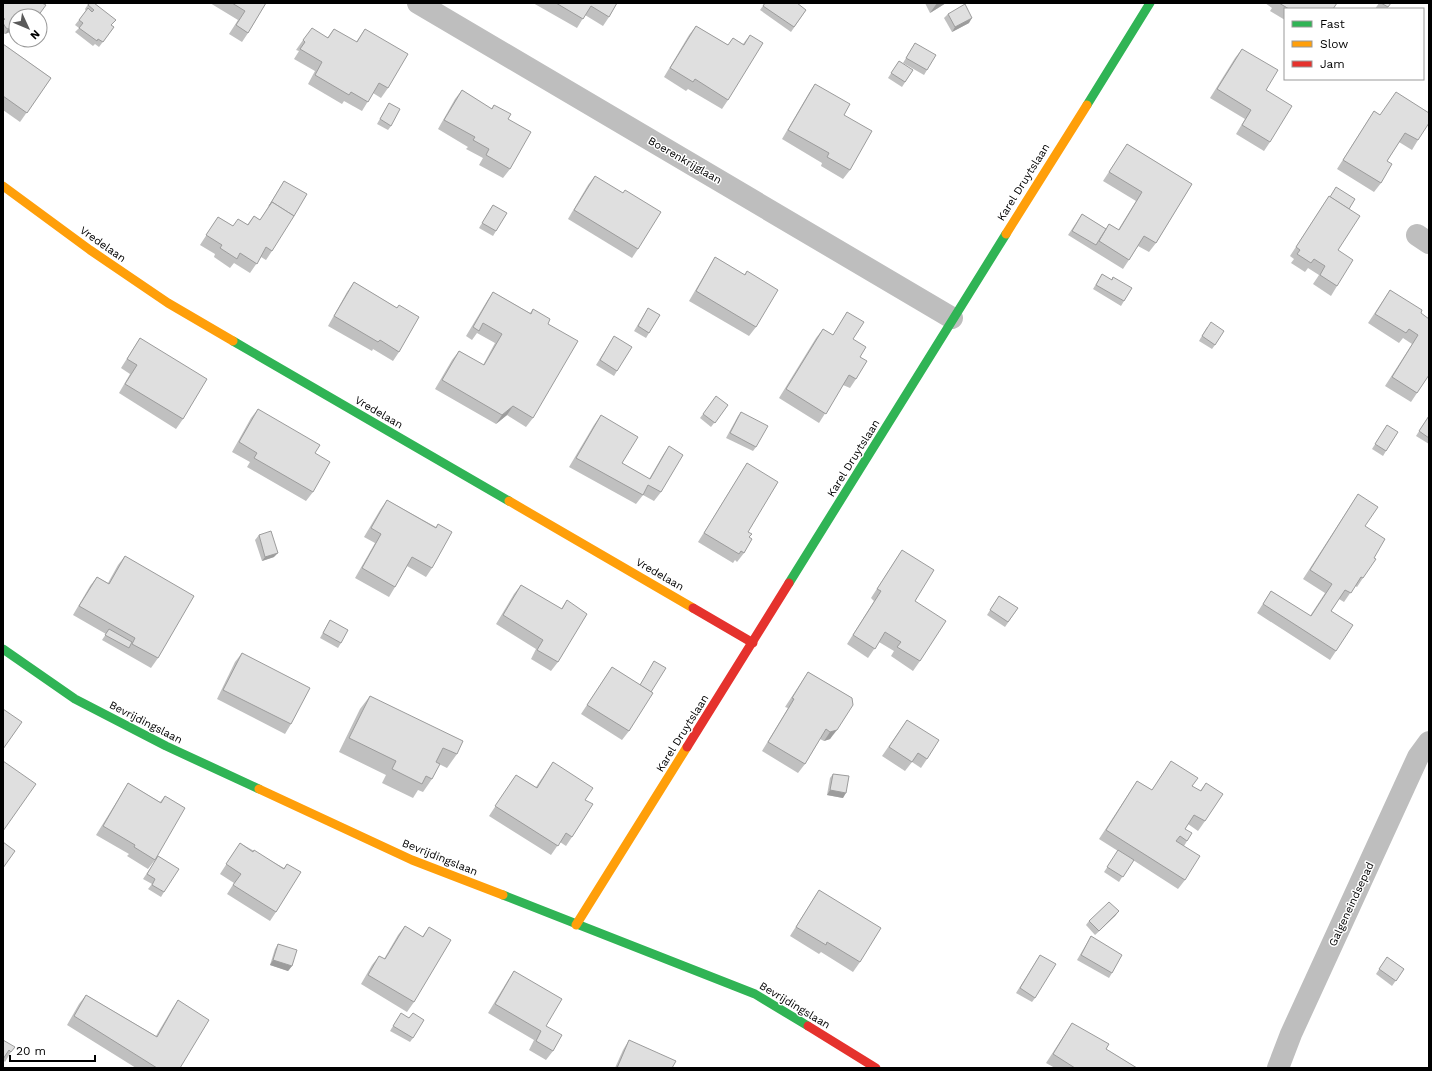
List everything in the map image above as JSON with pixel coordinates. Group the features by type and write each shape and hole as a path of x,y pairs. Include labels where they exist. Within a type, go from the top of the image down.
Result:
{"street":[{"name":"Boerenkrijglaan","path":"418,3 952,318"},
{"name":"Karel Druytslaan","path":"576,925 754,643 952,318 1150,3"},
{"name":"Vredelaan","path":"3,186 90,250 168,303 754,643"},
{"name":"Bevrijdingslaan","path":"3,649 74,699 166,746 412,860 755,994 876,1068"},
{"name":"Galgeneindsepad","path":"1278,1068 1291,1034 1415,764 1429,742"}],"building":[{"path":"3,3 42,3 46,5 44,8 8,8 8,29 3,23 5,19 3,18"},
{"path":"89,3 94,3 116,20 111,25 114,27 103,42 98,39 97,41 79,28 83,23 79,20 88,8 92,12 94,10 88,5"},
{"path":"232,3 266,3 248,33 236,25 245,11"},
{"path":"556,3 617,3 609,17 591,6 583,19"},
{"path":"765,3 797,3 806,10 794,27 763,6"},
{"path":"1279,3 1337,3 1334,8 1287,8"},
{"path":"1381,3 1391,3 1388,7"},
{"path":"965,4 972,18 955,27 948,14"},
{"path":"696,26 728,45 733,38 744,45 750,35 763,43 728,100 695,79 693,82 670,68"},
{"path":"312,28 328,38 334,29 357,42 365,29 408,54 388,88 379,83 368,102 351,92 349,95 315,75 322,62 300,49 305,42 303,40"},
{"path":"915,43 936,55 927,70 906,58"},
{"path":"3,44 51,78 27,113 3,96"},
{"path":"1242,49 1278,70 1266,90 1292,106 1270,142 1242,125 1251,110 1217,89"},
{"path":"899,61 913,70 905,82 891,73"},
{"path":"815,84 850,104 844,115 872,131 850,170 827,157 829,153 788,130"},
{"path":"462,90 492,109 494,105 511,114 508,119 531,132 510,169 486,155 489,149 473,140 475,137 444,120"},
{"path":"1396,92 1429,113 1429,123 1418,140 1405,133 1387,161 1392,164 1381,183 1343,160 1374,111 1380,115"},
{"path":"389,103 400,109 391,126 380,119"},
{"path":"1127,144 1192,184 1156,243 1144,236 1129,260 1099,241 1109,224 1119,230 1142,192 1109,172"},
{"path":"595,176 623,193 625,190 661,212 638,249 574,210"},
{"path":"284,181 307,194 294,216 272,202 269,206"},
{"path":"1336,187 1355,199 1349,209 1330,197"},
{"path":"1329,196 1360,216 1338,250 1353,260 1337,286 1320,275 1325,266 1314,259 1311,263 1297,254 1300,250 1296,247"},
{"path":"272,202 294,216 272,251 266,247 257,264 240,253 237,259 220,248 222,245 206,235 218,217 233,226 238,219 248,225 254,216 260,220"},
{"path":"493,205 507,213 496,231 482,223"},
{"path":"1082,214 1106,229 1096,245 1072,231"},
{"path":"715,257 745,275 747,271 778,290 756,327 696,291"},
{"path":"1102,274 1112,280 1113,277 1132,288 1124,301 1096,285"},
{"path":"354,282 397,308 399,305 419,317 399,352 380,340 378,342 334,316"},
{"path":"1390,290 1422,310 1421,313 1429,319 1429,375 1417,393 1392,377 1418,335 1409,329 1406,333 1375,314"},
{"path":"493,292 531,314 533,309 550,319 548,324 578,341 533,418 513,406 502,415 442,380 459,351 484,365 502,334 483,323 479,331 473,327"},
{"path":"648,308 660,315 649,333 638,326"},
{"path":"847,312 864,322 853,339 866,347 860,357 867,361 856,379 849,375 826,414 786,389 823,329 833,335"},
{"path":"1211,322 1224,331 1215,345 1202,336"},
{"path":"614,336 632,347 617,371 600,360"},
{"path":"140,338 207,379 183,419 125,384 137,365 127,359"},
{"path":"716,396 728,405 715,423 703,414"},
{"path":"258,409 320,445 315,453 330,462 313,492 254,458 257,453 239,442"},
{"path":"741,412 768,426 756,447 730,433"},
{"path":"601,415 638,437 622,463 650,479 669,446 683,455 661,492 648,485 643,495 576,458"},
{"path":"1429,416 1429,438 1419,431"},
{"path":"1387,425 1398,432 1386,451 1375,444"},
{"path":"747,463 778,482 748,532 752,534 749,537 752,539 744,553 741,551 739,554 704,533"},
{"path":"1358,494 1378,507 1365,526 1385,539 1374,558 1376,559 1363,578 1361,577 1351,593 1345,590 1331,611 1353,625 1336,651 1263,604 1271,591 1311,616 1332,584 1310,570"},
{"path":"387,500 436,528 438,524 452,532 432,568 412,557 395,587 362,568 381,534 371,528"},
{"path":"271,531 278,553 265,557 259,535"},
{"path":"902,550 934,570 915,601 946,621 920,661 897,647 901,642 885,632 875,649 853,635 881,591 877,589"},
{"path":"125,556 194,596 158,658 132,644 135,638 79,606 97,577 109,584"},
{"path":"521,585 562,609 567,600 587,614 558,662 537,650 543,640 503,615"},
{"path":"999,596 1018,608 1008,622 990,610"},
{"path":"330,620 348,630 341,643 323,633"},
{"path":"109,629 132,642 129,648 105,635"},
{"path":"242,653 310,688 291,724 223,690"},
{"path":"654,661 666,668 651,692 640,685"},
{"path":"612,667 653,693 629,731 587,705"},
{"path":"808,672 852,698 853,705 837,730 830,732 826,729 805,764 768,742 794,699 792,698"},
{"path":"370,696 463,741 457,754 443,748 436,762 440,764 432,779 426,776 422,784 392,769 396,761 349,738"},
{"path":"3,709 22,722 3,749"},
{"path":"907,720 939,740 927,759 918,753 912,762 889,747"},
{"path":"3,761 36,784 3,831"},
{"path":"1171,761 1198,778 1192,786 1201,791 1206,783 1223,794 1205,821 1194,815 1185,829 1192,833 1187,841 1180,836 1176,841 1200,856 1185,880 1106,830 1137,781 1152,790"},
{"path":"553,762 593,788 585,800 593,804 572,837 566,833 558,846 495,806 516,775 537,788"},
{"path":"833,774 849,776 846,793 830,790"},
{"path":"128,783 161,803 165,796 185,808 155,860 134,847 135,845 103,826"},
{"path":"3,842 15,851 3,868"},
{"path":"240,843 284,869 287,864 301,872 276,912 233,885 241,874 226,864"},
{"path":"1118,850 1134,860 1123,877 1107,867"},
{"path":"158,856 179,869 164,892 152,885 155,879 147,874"},
{"path":"819,890 881,928 860,962 827,942 826,945 796,927"},
{"path":"1109,902 1119,911 1099,931 1089,921"},
{"path":"405,926 423,937 429,927 451,940 414,1002 368,975 379,956 385,959"},
{"path":"1091,936 1122,955 1112,973 1081,955"},
{"path":"278,944 297,950 292,966 273,960"},
{"path":"1040,955 1056,964 1035,998 1020,988"},
{"path":"1387,957 1404,969 1396,981 1379,969"},
{"path":"514,971 562,999 546,1026 562,1035 553,1051 536,1041 541,1031 495,1004"},
{"path":"86,995 157,1037 178,1000 209,1020 180,1068 157,1068 74,1016"},
{"path":"401,1013 409,1018 413,1013 424,1020 413,1038 393,1026"},
{"path":"1072,1023 1109,1044 1106,1049 1137,1068 1075,1068 1053,1054"},
{"path":"3,1040 15,1047 11,1052 9,1050 3,1059"},
{"path":"629,1040 676,1061 672,1068 617,1068"}],"traffic: fast":[{"path":"1087,105 1150,3"},
{"path":"789,583 1006,234"},
{"path":"233,341 509,501"},
{"path":"3,649 75,699 166,746 259,789"},
{"path":"503,895 755,994 808,1026"}],"traffic: slow":[{"path":"1006,234 1087,105"},
{"path":"3,186 90,250 168,303 233,341"},
{"path":"509,501 693,608"},
{"path":"576,925 687,747"},
{"path":"259,789 412,860 503,895"}],"traffic: jam":[{"path":"687,747 789,583"},
{"path":"693,608 753,643"},
{"path":"808,1026 876,1068"}]}
